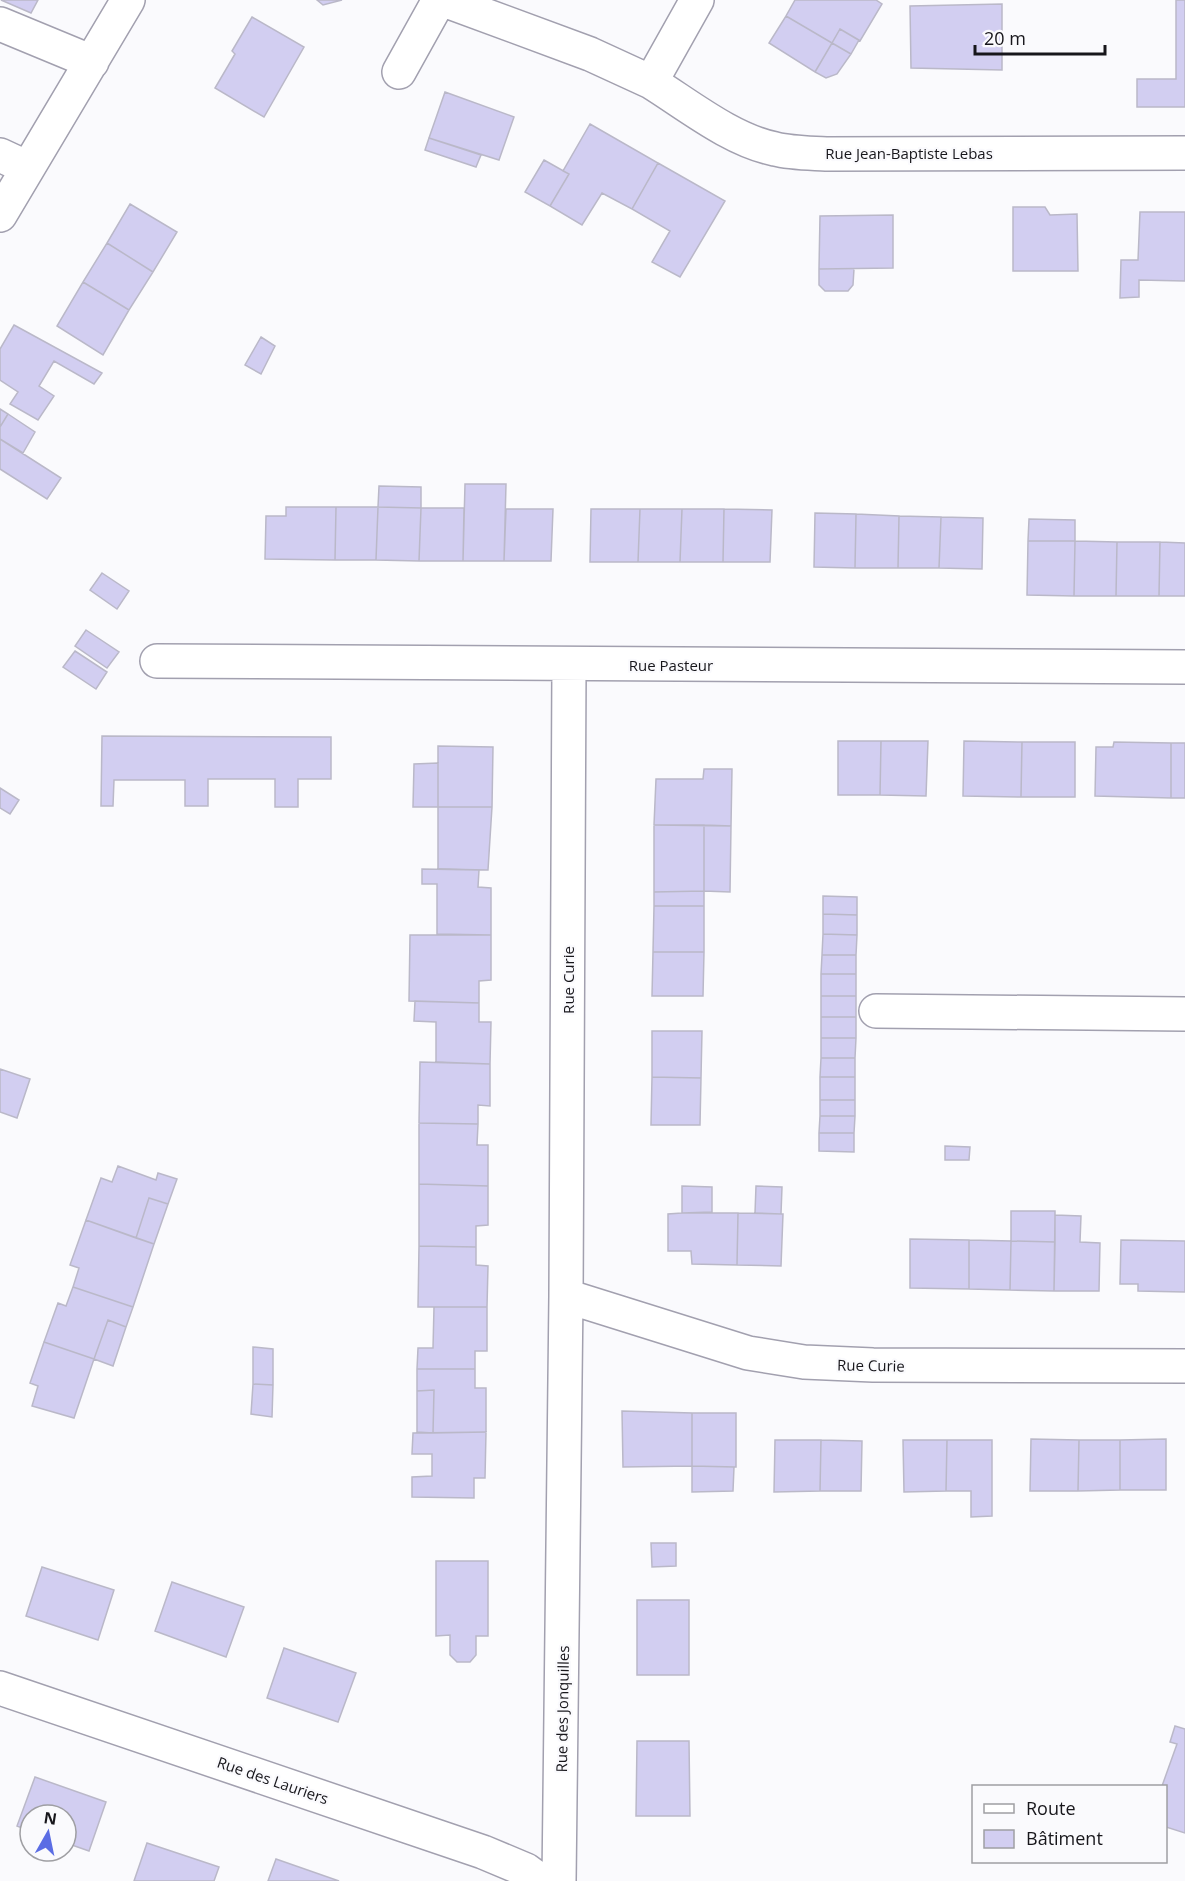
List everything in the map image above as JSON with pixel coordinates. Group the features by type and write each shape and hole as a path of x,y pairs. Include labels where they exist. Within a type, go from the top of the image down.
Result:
{"street":[{"path":"0,215 14,161 92,62 128,0"},
{"path":"399,72 439,0"},
{"name":"Rue Jean-Baptiste Lebas","path":"444,0 590,54 651,82 735,134 775,149 826,154 1185,153"},
{"path":"651,82 697,0"},
{"path":"0,24 92,62"},
{"name":"Rue Pasteur","path":"157,661 1185,667"},
{"name":"Rue Curie","path":"563,1537 569,665"},
{"path":"876,1011 1185,1014"},
{"name":"Rue Curie","path":"566,1296 748,1353 804,1362 873,1365 1185,1366"},
{"name":"Rue des Jonquilles","path":"559,1881 563,1537"},
{"name":"Rue des Lauriers","path":"0,1688 483,1852 526,1870 541,1881"}],"building":[{"path":"1,0 38,0 31,13"},
{"path":"317,0 342,0 323,5"},
{"path":"795,0 876,0 882,4 860,41 840,29 832,43 786,16"},
{"path":"1176,0 1185,0 1185,107 1137,107 1137,79 1176,79"},
{"path":"1002,4 1002,70 911,68 910,6"},
{"path":"786,16 832,43 815,72 769,43"},
{"path":"252,17 304,47 264,117 215,88 235,54 232,51"},
{"path":"840,29 859,40 851,54 832,43"},
{"path":"832,43 851,54 837,74 826,78 815,72"},
{"path":"445,92 514,117 499,160 429,138"},
{"path":"590,124 658,163 632,209 602,193 582,225 550,206 569,174 563,171"},
{"path":"429,138 481,155 476,167 425,150"},
{"path":"544,160 569,174 550,206 525,192"},
{"path":"658,163 725,201 680,277 652,262 670,231 632,209"},
{"path":"130,204 177,232 153,272 107,243"},
{"path":"1013,207 1045,207 1050,215 1077,214 1078,271 1013,271"},
{"path":"1140,212 1185,212 1185,281 1139,280 1139,297 1120,298 1121,260 1138,260"},
{"path":"893,215 893,268 819,269 820,216"},
{"path":"107,243 153,272 129,310 83,282"},
{"path":"819,269 854,269 853,285 848,291 825,291 819,285"},
{"path":"83,282 129,310 103,355 57,326"},
{"path":"14,325 102,373 94,384 54,361 39,386 54,396 38,420 10,404 18,392 0,380 0,349"},
{"path":"261,337 275,346 261,374 245,365"},
{"path":"0,409 8,414 0,427"},
{"path":"8,414 35,432 23,453 0,439 0,427"},
{"path":"0,439 61,478 47,499 0,469"},
{"path":"465,484 506,484 504,561 463,561"},
{"path":"379,486 421,487 421,508 378,507"},
{"path":"286,507 336,507 335,560 265,559 266,516 286,516"},
{"path":"336,507 378,507 376,560 335,560"},
{"path":"378,507 421,508 419,561 376,560"},
{"path":"421,508 464,508 463,561 419,561"},
{"path":"506,509 553,509 551,561 504,561"},
{"path":"591,509 640,509 638,562 590,562"},
{"path":"640,509 682,509 680,562 638,562"},
{"path":"682,509 724,509 723,562 680,562"},
{"path":"724,509 772,510 770,562 723,562"},
{"path":"815,513 856,514 855,568 814,567"},
{"path":"856,514 899,516 898,568 855,568"},
{"path":"899,516 941,517 939,568 898,568"},
{"path":"941,517 983,518 982,569 939,568"},
{"path":"1029,519 1075,520 1075,541 1028,541"},
{"path":"1028,541 1075,541 1074,596 1027,595"},
{"path":"1075,541 1117,542 1116,596 1074,596"},
{"path":"1117,542 1160,542 1159,596 1116,596"},
{"path":"1160,542 1185,543 1185,596 1159,596"},
{"path":"102,573 129,591 117,609 90,590"},
{"path":"86,630 119,652 107,668 75,646"},
{"path":"75,651 107,672 96,689 63,667"},
{"path":"102,736 331,737 331,779 298,779 298,807 275,807 275,779 208,779 208,806 185,806 185,780 114,780 113,806 101,806"},
{"path":"838,741 881,741 880,795 838,795"},
{"path":"881,741 928,741 926,796 880,795"},
{"path":"964,741 1022,742 1021,797 963,796"},
{"path":"1022,742 1075,742 1075,797 1021,797"},
{"path":"1114,742 1171,743 1171,798 1095,796 1096,747 1113,747"},
{"path":"1171,743 1185,743 1185,798 1171,798"},
{"path":"438,746 493,747 492,807 438,807"},
{"path":"438,763 438,807 413,807 414,764"},
{"path":"704,769 732,769 731,826 654,825 656,779 703,779"},
{"path":"0,788 19,800 10,814 0,808"},
{"path":"438,807 492,807 488,870 438,869"},
{"path":"654,825 704,825 704,891 654,892"},
{"path":"704,825 731,826 730,892 704,891"},
{"path":"422,869 479,870 478,887 491,888 491,935 437,934 437,884 422,884"},
{"path":"704,891 704,906 654,906 654,892"},
{"path":"823,896 857,897 857,915 823,914"},
{"path":"654,906 704,906 704,952 653,952"},
{"path":"823,914 857,915 857,935 823,934"},
{"path":"823,934 857,935 856,955 822,955"},
{"path":"410,935 491,935 491,980 479,981 479,1003 409,1001"},
{"path":"653,952 704,952 703,996 652,996"},
{"path":"822,955 856,955 856,974 821,974"},
{"path":"821,974 856,974 856,996 821,996"},
{"path":"821,996 856,996 856,1017 821,1017"},
{"path":"415,1001 479,1003 479,1022 491,1022 490,1064 436,1062 436,1022 414,1021"},
{"path":"821,1017 856,1017 856,1038 821,1038"},
{"path":"652,1031 702,1031 701,1078 652,1077"},
{"path":"821,1038 856,1038 855,1058 821,1058"},
{"path":"821,1058 855,1058 855,1077 820,1077"},
{"path":"420,1062 490,1064 490,1106 478,1105 478,1124 419,1123"},
{"path":"0,1069 30,1079 17,1118 0,1112"},
{"path":"652,1077 701,1078 700,1125 651,1125"},
{"path":"820,1077 855,1077 855,1100 820,1100"},
{"path":"820,1100 855,1100 855,1116 820,1116"},
{"path":"820,1116 855,1116 854,1133 819,1133"},
{"path":"419,1123 478,1124 477,1145 488,1145 488,1186 419,1184"},
{"path":"819,1133 854,1133 854,1152 819,1151"},
{"path":"945,1146 970,1147 969,1160 945,1160"},
{"path":"118,1166 156,1180 158,1173 177,1179 168,1204 149,1198 136,1238 86,1220 101,1178 112,1182"},
{"path":"419,1184 488,1186 488,1225 476,1226 476,1247 419,1246"},
{"path":"682,1186 712,1187 712,1212 682,1213"},
{"path":"756,1186 782,1187 781,1214 755,1213"},
{"path":"149,1198 168,1204 154,1244 136,1238"},
{"path":"1011,1211 1055,1211 1055,1242 1011,1241"},
{"path":"738,1213 737,1265 692,1264 691,1251 668,1251 668,1214"},
{"path":"738,1213 783,1214 781,1266 737,1265"},
{"path":"1055,1215 1081,1216 1080,1242 1100,1243 1099,1291 1054,1291"},
{"path":"86,1220 154,1244 133,1307 73,1287 79,1268 70,1265"},
{"path":"910,1239 969,1240 969,1289 910,1288"},
{"path":"969,1240 1011,1241 1010,1290 969,1289"},
{"path":"1121,1240 1185,1241 1185,1292 1138,1291 1138,1284 1120,1284"},
{"path":"1011,1241 1055,1242 1054,1291 1010,1290"},
{"path":"419,1246 476,1247 476,1265 488,1266 487,1307 418,1307"},
{"path":"73,1287 133,1307 126,1327 108,1320 94,1359 44,1342 58,1303 66,1306"},
{"path":"434,1307 487,1307 487,1351 475,1351 475,1369 417,1369 418,1348 433,1348"},
{"path":"108,1320 126,1327 113,1366 94,1359"},
{"path":"44,1342 94,1359 74,1418 32,1406 38,1386 30,1383"},
{"path":"253,1347 273,1349 273,1385 253,1384"},
{"path":"417,1369 475,1369 475,1388 486,1388 486,1432 433,1433 434,1390 417,1391"},
{"path":"253,1384 273,1385 272,1417 251,1414"},
{"path":"434,1390 433,1433 417,1432 417,1391"},
{"path":"622,1411 692,1413 692,1466 623,1467"},
{"path":"692,1413 736,1413 736,1467 692,1466"},
{"path":"486,1432 485,1478 474,1478 474,1498 412,1497 412,1477 432,1476 432,1454 412,1454 413,1433"},
{"path":"1031,1439 1079,1440 1078,1491 1030,1491"},
{"path":"1166,1439 1166,1490 1120,1490 1120,1440"},
{"path":"775,1440 821,1440 820,1491 774,1492"},
{"path":"821,1440 862,1441 861,1491 820,1491"},
{"path":"903,1440 947,1440 946,1491 904,1492"},
{"path":"947,1440 992,1440 992,1516 971,1517 971,1491 946,1491"},
{"path":"1079,1440 1120,1440 1120,1490 1078,1491"},
{"path":"692,1466 734,1467 733,1491 692,1492"},
{"path":"651,1543 676,1543 676,1566 652,1567"},
{"path":"436,1561 488,1561 488,1636 476,1636 476,1655 470,1662 457,1662 450,1655 450,1635 436,1636"},
{"path":"42,1567 114,1590 98,1640 26,1616"},
{"path":"172,1582 244,1607 226,1657 155,1631"},
{"path":"637,1600 689,1600 689,1675 637,1675"},
{"path":"284,1648 356,1673 338,1722 267,1698"},
{"path":"1175,1726 1185,1729 1185,1833 1167,1827 1167,1785 1162,1785 1177,1744 1170,1742"},
{"path":"637,1741 689,1741 690,1816 636,1816"},
{"path":"35,1777 106,1802 89,1851 78,1847 78,1803 25,1803"},
{"path":"147,1843 219,1867 214,1881 134,1881"},
{"path":"276,1859 339,1881 268,1881"}]}
